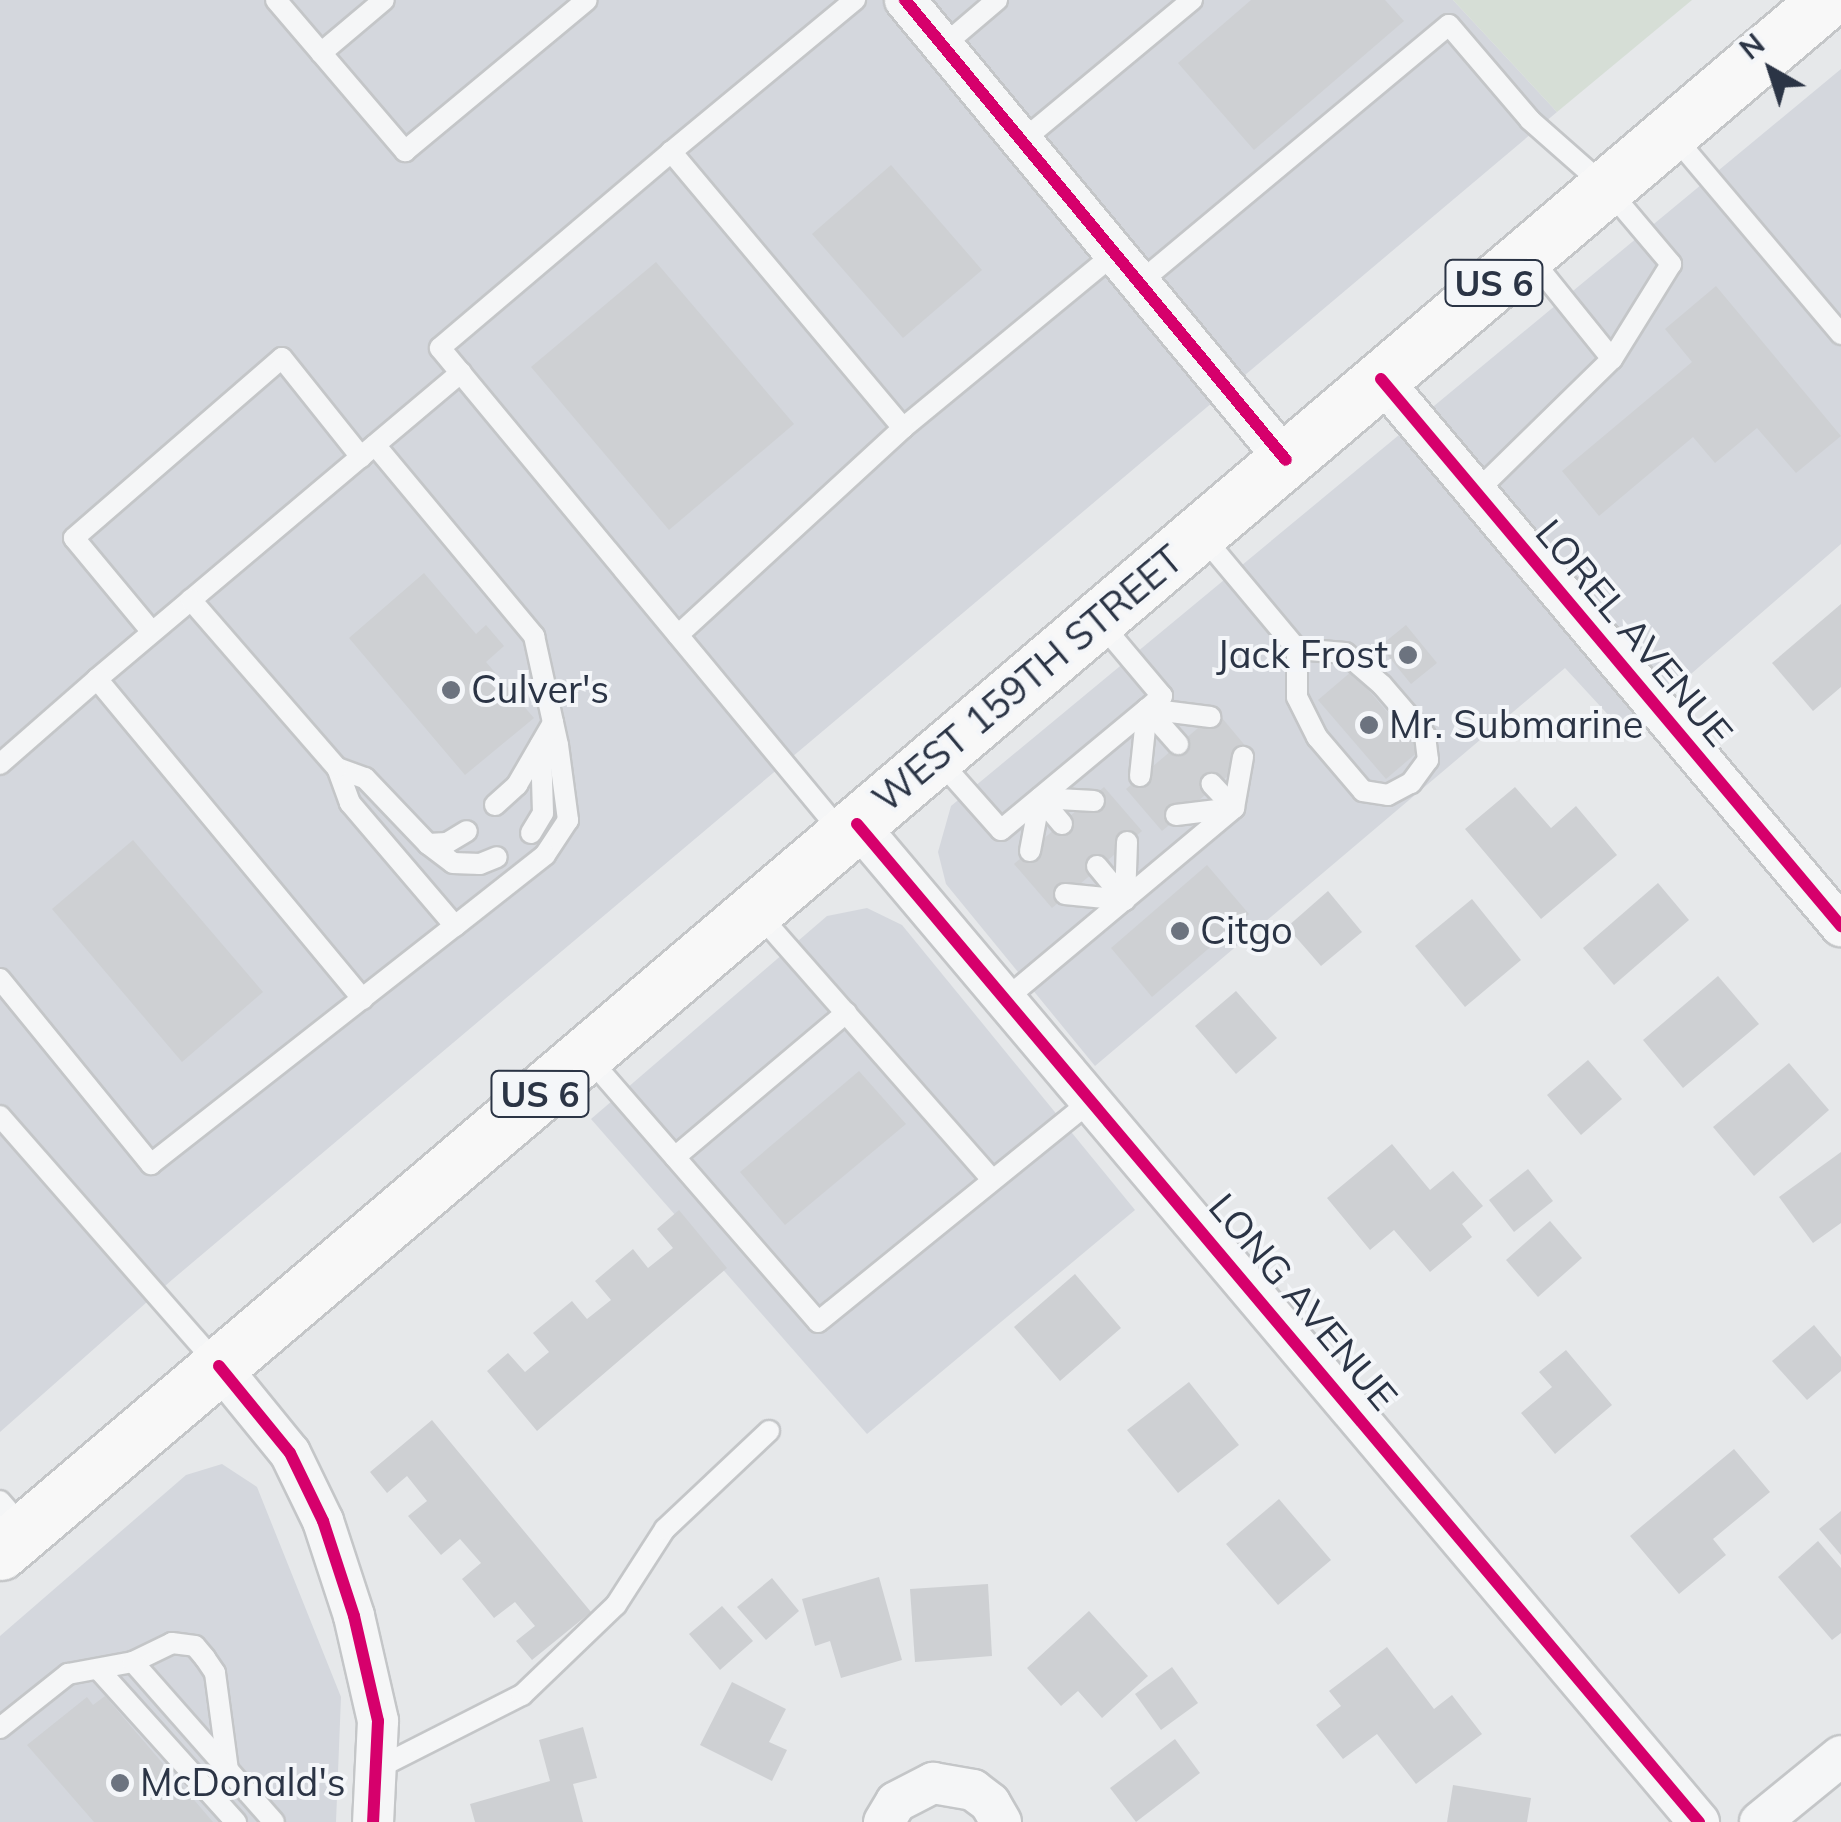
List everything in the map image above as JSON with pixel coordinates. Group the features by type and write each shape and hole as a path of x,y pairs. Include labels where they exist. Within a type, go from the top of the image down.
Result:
{"main road":[{"name":"WEST 159TH STREET","path":"8,1528 219,1366 1827,0"}],"street":[{"path":"905,0 1286,460"},
{"name":"LOREL AVENUE","path":"1381,379 1841,926"},
{"name":"LONG AVENUE","path":"851,829 1008,998 1699,1822"},
{"path":"219,1366 290,1453 324,1521 354,1616 378,1721 371,1822"},
{"path":"1760,1822 1841,1756"},
{"path":"884,1822 896,1802 933,1783 973,1790 990,1803 1002,1822"}],"lane":[{"path":"276,0 404,151 588,0"},
{"path":"321,53 384,0"},
{"path":"851,829 678,635 440,348 855,0"},
{"path":"943,46 998,0"},
{"path":"1022,141 1192,0"},
{"path":"678,635 904,428 1127,268 1449,25 1530,120 1606,187 1671,264 1612,359 1476,492"},
{"path":"1671,132 1841,334"},
{"path":"671,152 904,428"},
{"path":"1528,254 1612,359"},
{"path":"0,978 152,1164 544,855 568,820 553,722 534,636 282,358 74,538 152,632"},
{"path":"0,764 461,372"},
{"path":"1200,532 1297,649 1297,697 1317,737 1362,790 1388,795 1412,782 1428,760 1425,735 1382,685 1346,653 1297,649"},
{"path":"191,600 337,768 350,802 454,926"},
{"path":"936,756 1001,830 1148,709 1162,696 1098,620"},
{"path":"97,678 363,999"},
{"path":"1148,709 1210,717"},
{"path":"1148,709 1178,744"},
{"path":"1140,776 1148,709"},
{"path":"495,806 518,785 553,722"},
{"path":"531,833 543,813 540,744"},
{"path":"1008,998 1234,808 1243,757"},
{"path":"337,768 365,778 428,844 453,863 480,864 497,857"},
{"path":"1212,784 1234,808"},
{"path":"1040,798 1094,801"},
{"path":"1040,798 1062,824"},
{"path":"1030,851 1040,798"},
{"path":"1176,816 1234,808"},
{"path":"428,844 447,843 467,830"},
{"path":"1125,900 1127,842"},
{"path":"1097,866 1125,900"},
{"path":"1065,894 1125,900"},
{"path":"755,910 992,1180"},
{"path":"675,1157 846,1014"},
{"path":"586,1054 818,1322 1093,1099"},
{"path":"0,1116 219,1366"},
{"path":"376,1769 522,1695 616,1605 665,1529 770,1431"},
{"path":"0,1728 68,1674 133,1662 172,1643 195,1646 215,1672 228,1771"},
{"path":"133,1662 274,1822"},
{"path":"99,1670 236,1822"}],"shaded area":[{"path":"0,0 1453,0 1557,112 173,1279 0,1432"},
{"path":"1453,0 1692,0 1557,112"},
{"path":"1841,69 1841,544 1624,732 1565,668 1095,1066 946,884 938,852 951,806"},
{"path":"867,908 902,925 1135,1210 867,1434 591,1119 827,916"},
{"path":"222,1464 257,1487 341,1697 336,1822 0,1822 0,1636 186,1475"}],"building":[{"path":"1251,0 1385,0 1404,21 1254,150 1178,63"},
{"path":"891,165 982,270 903,338 812,234"},
{"path":"656,262 794,424 669,530 531,367"},
{"path":"1716,286 1841,436 1796,473 1757,428 1715,463 1693,437 1599,516 1562,471 1692,362 1665,329"},
{"name":"Culver's","path":"424,573 476,634 486,625 504,646 486,662 534,718 465,775 349,638"},
{"path":"1841,604 1841,687 1813,711 1772,663"},
{"name":"Jack Frost","path":"1406,625 1437,663 1411,684 1380,646"},
{"name":"Mr. Submarine","path":"1352,671 1420,750 1386,779 1318,700"},
{"path":"1217,712 1253,755 1162,831 1126,789"},
{"path":"1104,787 1142,831 1052,908 1014,864"},
{"path":"1515,787 1551,828 1576,806 1617,855 1541,919 1465,829"},
{"path":"133,840 263,992 182,1062 52,909"},
{"name":"Citgo","path":"1207,865 1249,914 1152,997 1111,948"},
{"path":"1658,883 1689,920 1614,985 1583,948"},
{"path":"1328,891 1362,932 1321,966 1287,927"},
{"path":"1472,899 1521,960 1465,1007 1415,946"},
{"path":"1718,976 1759,1024 1683,1088 1643,1040"},
{"path":"1236,991 1277,1038 1236,1074 1195,1026"},
{"path":"1588,1060 1622,1099 1581,1135 1547,1095"},
{"path":"1789,1063 1829,1110 1754,1176 1713,1127"},
{"path":"859,1071 906,1124 785,1225 740,1172"},
{"path":"1392,1144 1430,1190 1453,1171 1483,1206 1462,1224 1472,1237 1430,1272 1394,1230 1370,1250 1327,1198"},
{"path":"1841,1152 1841,1223 1813,1243 1779,1197"},
{"path":"1528,1169 1553,1201 1514,1232 1489,1200"},
{"path":"679,1210 727,1268 537,1431 487,1371 508,1353 525,1372 549,1352 533,1333 572,1301 587,1319 611,1300 595,1281 633,1249 648,1268 673,1248 657,1229"},
{"path":"1550,1221 1582,1258 1538,1297 1506,1260"},
{"path":"1075,1274 1121,1328 1060,1381 1014,1327"},
{"path":"1814,1325 1841,1357 1841,1371 1807,1400 1772,1361"},
{"path":"1566,1350 1612,1405 1555,1454 1521,1413 1552,1387 1539,1372"},
{"path":"1189,1382 1239,1445 1178,1493 1127,1430"},
{"path":"432,1420 591,1612 532,1660 516,1641 535,1626 515,1602 494,1618 462,1579 481,1563 460,1539 441,1555 408,1516 427,1501 407,1476 387,1493 370,1472"},
{"path":"1734,1449 1770,1492 1713,1539 1726,1555 1679,1594 1630,1536"},
{"path":"1279,1499 1331,1560 1278,1605 1226,1544"},
{"path":"1841,1511 1841,1555 1819,1529"},
{"path":"1818,1541 1841,1568 1841,1633 1832,1640 1778,1577"},
{"path":"879,1577 902,1660 841,1678 830,1641 815,1646 802,1599"},
{"path":"772,1578 799,1611 766,1640 737,1607"},
{"path":"988,1584 992,1656 915,1662 910,1589"},
{"path":"722,1606 753,1641 720,1670 689,1634"},
{"path":"1089,1611 1148,1676 1102,1718 1078,1691 1061,1706 1027,1668"},
{"path":"1387,1647 1434,1709 1452,1695 1482,1734 1416,1784 1377,1734 1343,1759 1316,1725 1341,1706 1329,1691"},
{"path":"1172,1667 1198,1703 1161,1730 1135,1694"},
{"path":"732,1682 786,1709 769,1742 787,1750 772,1781 700,1745"},
{"name":"McDonald's","path":"105,1696 213,1822 94,1822 27,1745 87,1697 93,1705"},
{"path":"583,1727 597,1778 573,1784 583,1822 475,1822 470,1804 550,1781 539,1740"},
{"path":"1175,1739 1200,1773 1136,1822 1110,1788"},
{"path":"1453,1785 1531,1798 1527,1822 1447,1822"}],"cycle path":[{"path":"905,0 1286,460"},
{"path":"1381,379 1841,926"},
{"path":"857,824 1699,1822"},
{"path":"219,1366 290,1453 323,1521 354,1616 378,1721 373,1822"}],"place":[{"name":"Jack Frost","path":"1408,655"},
{"name":"Culver's","path":"451,690"},
{"name":"Mr. Submarine","path":"1369,725"},
{"name":"Citgo","path":"1180,931"},
{"name":"McDonald's","path":"120,1783"}]}
